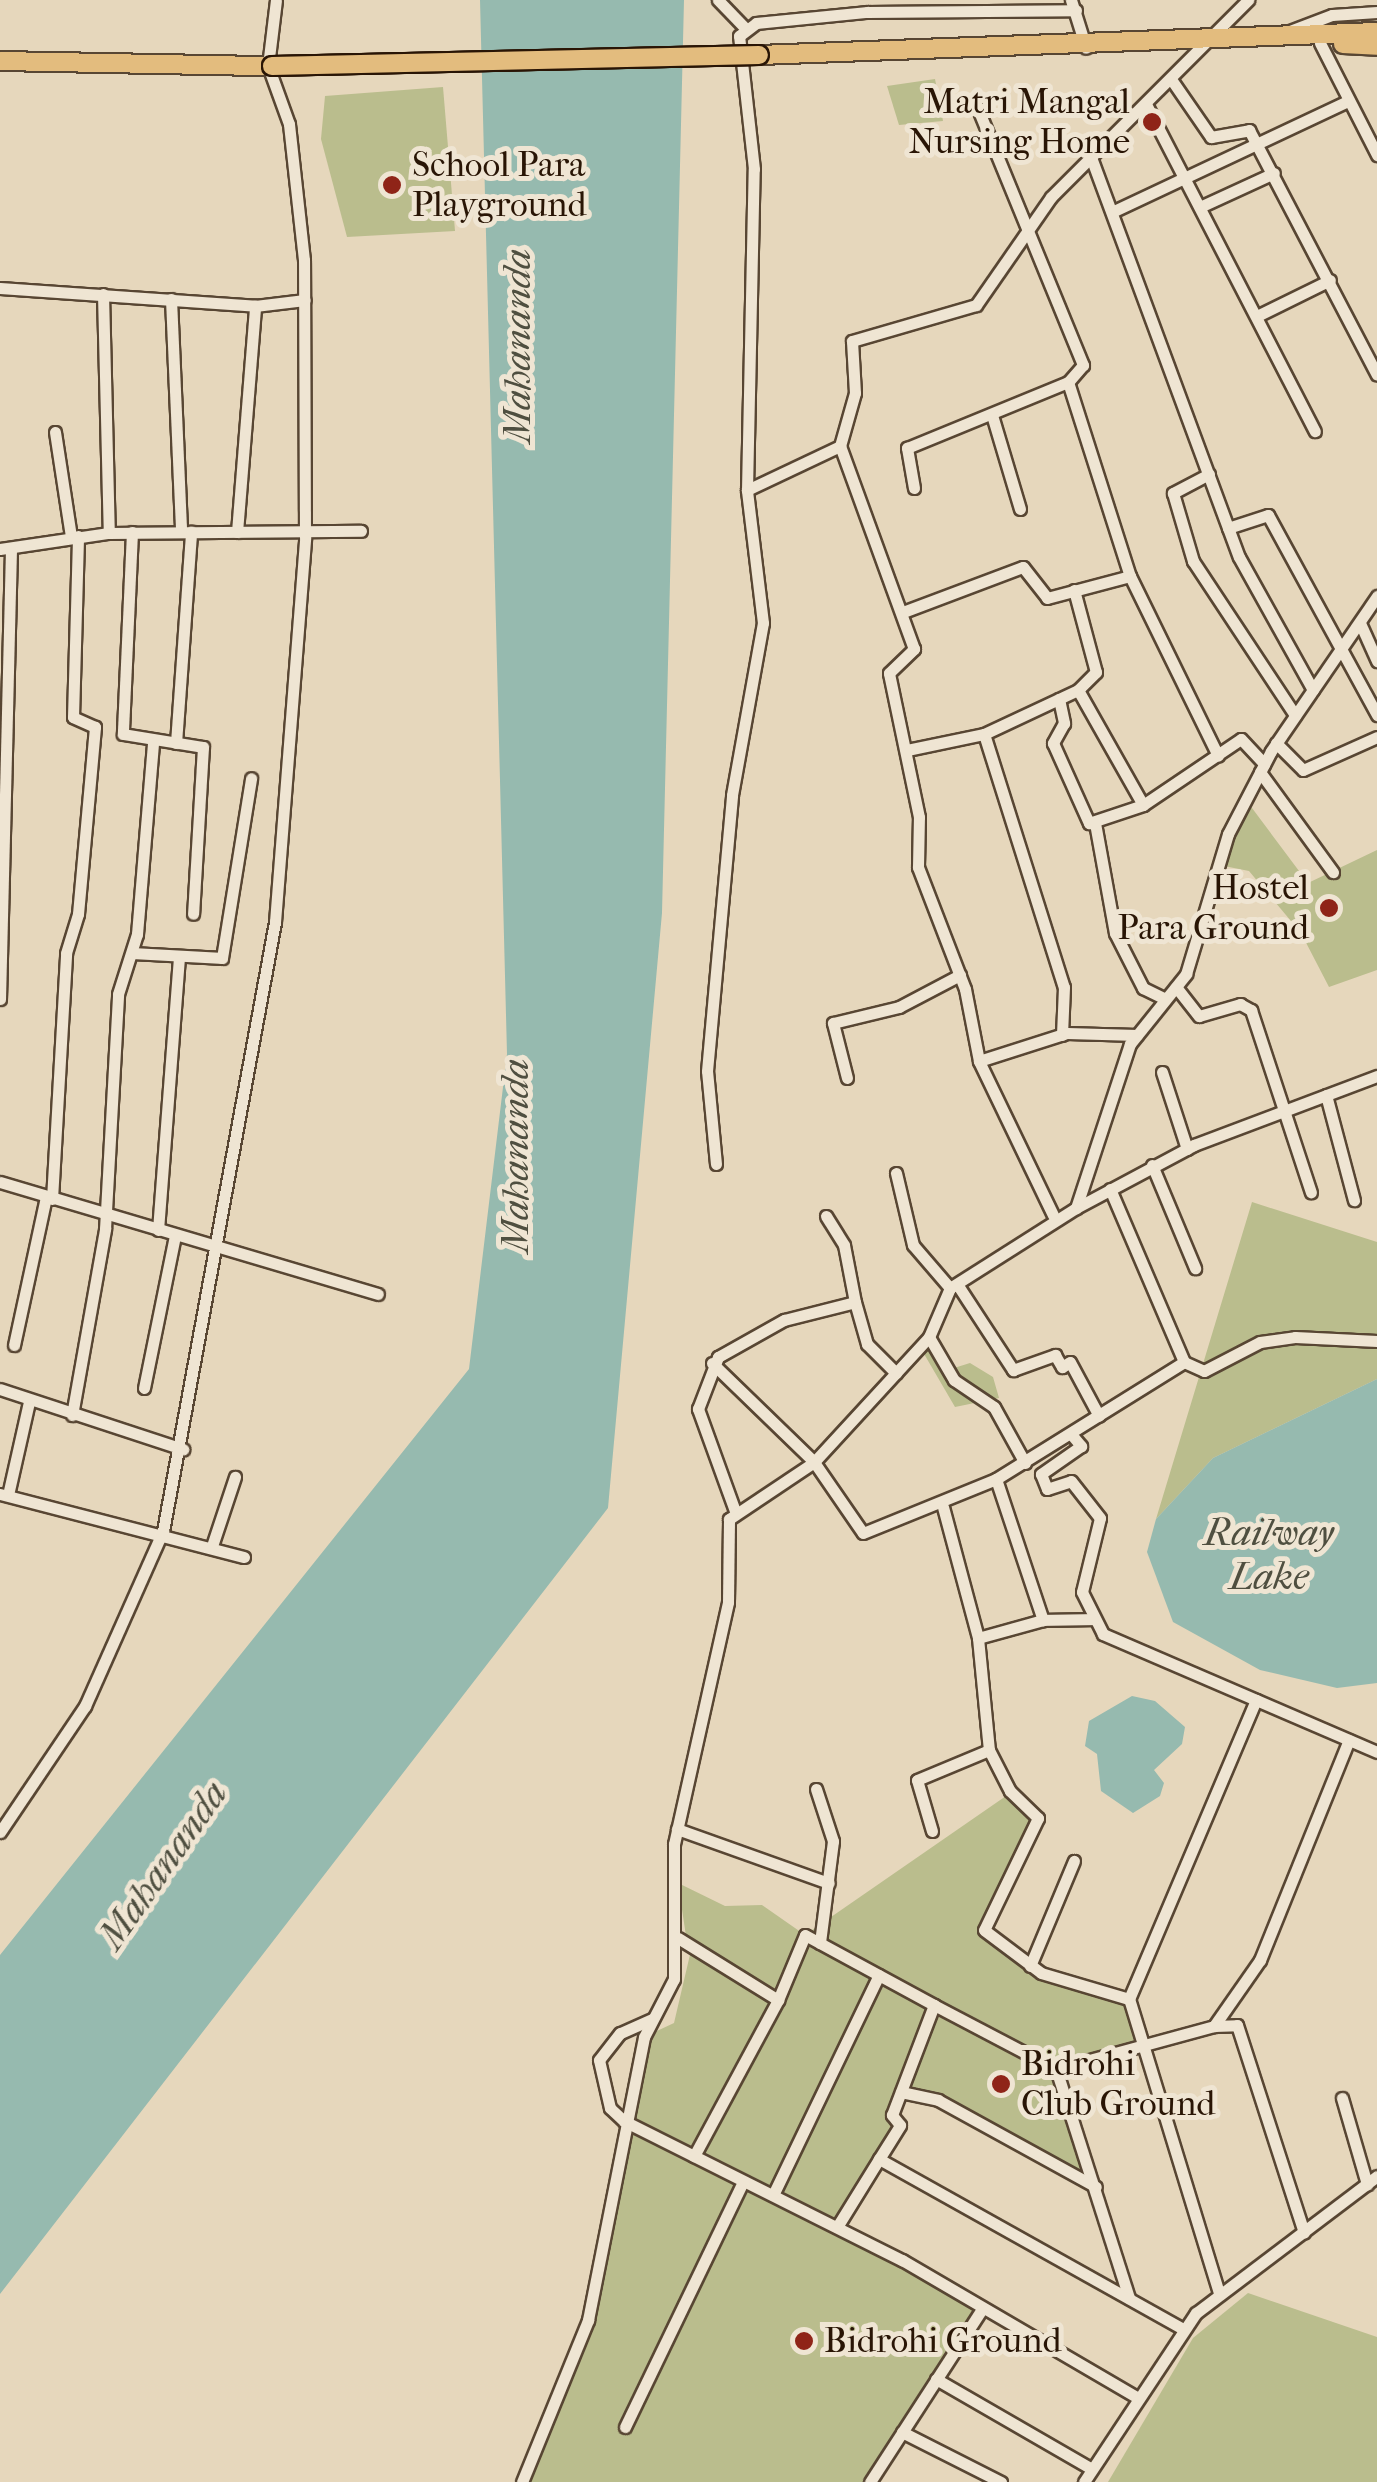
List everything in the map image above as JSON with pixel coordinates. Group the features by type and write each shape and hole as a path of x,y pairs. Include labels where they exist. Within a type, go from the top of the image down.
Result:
{"main road":[{"path":"0,62 270,66 1086,48 1377,32"},
{"path":"1258,40 1377,46"}],"street":[{"path":"0,1832 4,1818 85,1706 164,1531 183,1449 285,854 305,538 305,300 289,124 270,66 276,0"},
{"path":"718,0 745,28"},
{"path":"1054,1215 979,1061 960,975 918,867 907,750 889,673 914,654 903,612 840,446 855,392 852,341 976,306 1028,228 1092,160 1215,42 1248,0"},
{"path":"745,28 867,12 1073,5 1086,48"},
{"path":"1278,38 1332,15 1377,12"},
{"path":"716,1164 708,1071 732,794 764,623 748,490 754,170 737,46 745,28"},
{"path":"1320,42 1377,155"},
{"path":"1173,82 1211,136 1245,128 1258,146 1377,375"},
{"path":"1114,211 1348,101"},
{"path":"1147,106 1259,315 1315,431"},
{"path":"914,488 905,450 1068,382 1082,364 978,109"},
{"path":"1092,160 1228,528 1313,690"},
{"path":"1202,206 1274,173"},
{"path":"1259,315 1330,280"},
{"path":"0,288 255,306 305,300"},
{"path":"103,294 109,533"},
{"path":"171,299 186,532 176,744"},
{"path":"237,532 255,306"},
{"path":"1068,382 1130,576 1218,756"},
{"path":"992,415 1020,509"},
{"path":"14,1345 49,1198 66,948 78,914 95,730 73,717 74,536 55,432"},
{"path":"748,490 840,446"},
{"path":"1208,474 1173,492 1193,561 1295,715"},
{"path":"1228,528 1268,516 1338,655 1377,715"},
{"path":"0,999 6,549 109,533 237,532 305,538 361,531"},
{"path":"132,532 122,734 153,744 176,744 204,751 193,914"},
{"path":"903,612 1023,567 1041,597 1130,576"},
{"path":"907,750 984,734 1078,690 1096,672 1074,590"},
{"path":"1076,1208 1137,1035 1176,987 1262,768 1377,596"},
{"path":"1360,624 1377,661"},
{"path":"1078,690 1143,804"},
{"path":"1059,698 1064,723 1053,742 1086,821 1095,823 1143,804 1241,739 1333,872"},
{"path":"984,734 1064,987 1062,1034"},
{"path":"1276,744 1303,770 1377,738"},
{"path":"72,1415 106,1214 118,994 133,953 153,744"},
{"path":"133,953 222,958 251,778"},
{"path":"1095,823 1115,933 1143,988 1166,999"},
{"path":"158,1230 179,957"},
{"path":"847,1078 832,1023 899,1008 960,975"},
{"path":"1176,987 1199,1016 1247,1005 1311,1192"},
{"path":"979,1061 1062,1034 1137,1035"},
{"path":"1162,1072 1186,1148"},
{"path":"522,2482 588,2320 624,2121 656,2017 674,1979 678,1938 677,1829 728,1602 725,1528 735,1511 814,1462 929,1337 954,1286 1054,1215 1076,1208 1186,1148 1326,1094 1375,1077 1377,1095"},
{"path":"1326,1094 1354,1200"},
{"path":"1152,1165 1194,1268"},
{"path":"896,1174 913,1245 954,1286 1013,1370 1055,1354 1062,1367 1070,1362 1100,1416"},
{"path":"0,1182 378,1294"},
{"path":"1110,1189 1184,1362 1204,1370 1260,1342 1295,1338 1377,1341"},
{"path":"826,1216 844,1245 869,1347 896,1372"},
{"path":"144,1388 175,1236"},
{"path":"735,1511 699,1418 712,1363 784,1320 855,1302"},
{"path":"929,1337 954,1380 994,1407 1025,1463"},
{"path":"712,1363 814,1462 863,1533 944,1507 1025,1463 1184,1362"},
{"path":"0,1389 30,1402 183,1449"},
{"path":"30,1402 4,1495 164,1531 244,1557"},
{"path":"1071,1434 1081,1446 1041,1474 1047,1489 1071,1481 1100,1518 1082,1576 1093,1619 1103,1634 1377,1752"},
{"path":"212,1546 235,1476"},
{"path":"996,1479 1042,1620"},
{"path":"944,1507 978,1638 989,1750 1010,1792 1038,1818 984,1930 1030,1966 1128,2000"},
{"path":"978,1638 1042,1620 1093,1619"},
{"path":"1219,2293 1128,2000 1256,1700"},
{"path":"1214,2026 1260,1960 1349,1740"},
{"path":"932,1831 916,1780 989,1750"},
{"path":"816,1789 833,1841 820,1943"},
{"path":"677,1829 829,1882"},
{"path":"1030,1966 1074,1861"},
{"path":"694,2156 778,2000 805,1935 1056,2069 1214,2026 1237,2025"},
{"path":"678,1938 778,2000"},
{"path":"773,2194 879,1975"},
{"path":"1232,1999 1304,2232"},
{"path":"837,2227 900,2126 892,2116 934,2005"},
{"path":"656,2017 620,2033 599,2060 610,2108 624,2121 837,2227 1138,2398"},
{"path":"1056,2069 1129,2298"},
{"path":"901,2092 938,2100 1096,2187"},
{"path":"1084,2482 1182,2328 1219,2293 1372,2180 1342,2098"},
{"path":"879,2159 1182,2328"},
{"path":"624,2427 743,2182"},
{"path":"870,2482 982,2309"},
{"path":"936,2379 1092,2469"},
{"path":"902,2432 1001,2482"}],"green space":[{"path":"935,79 943,121 899,125 887,86"},
{"name":"School Para Playground","path":"443,87 455,231 347,237 321,139 325,96"},
{"name":"Hostel Para Ground","path":"1246,800 1308,883 1377,850 1377,970 1329,987 1301,933 1249,871 1224,866"},
{"path":"1252,1202 1377,1242 1377,1379 1213,1458 1156,1519"},
{"path":"929,1337 954,1368 970,1363 993,1377 999,1398 955,1407 920,1347"},
{"path":"1006,1796 1038,1818 988,1935 1041,1973 1129,1999 1141,2041 1057,2069 1088,2177 938,2100 901,2092 892,2115 900,2125 837,2227 773,2195 879,1975 772,2190 629,2123 980,2304 863,2482 522,2482 588,2320 644,2037 674,2023 692,1946 750,1981 686,1936 678,1883 725,1906 762,1905 805,1935"},
{"path":"1248,2293 1377,2337 1377,2482 1108,2482 1193,2338"}],"water":[{"name":"Mahananda","path":"480,0 684,0 662,913 608,1508 0,2294 0,1955 469,1369 507,1054"},
{"name":"Railway Lake","path":"1377,1379 1377,1683 1337,1688 1260,1670 1173,1622 1147,1552 1156,1519 1213,1458"},
{"path":"1132,1696 1155,1701 1185,1727 1182,1744 1154,1770 1164,1783 1160,1796 1133,1813 1101,1791 1097,1754 1085,1746 1089,1721"}],"place":[{"name":"Matri Mangal Nursing Home","path":"1152,122"},
{"name":"School Para Playground","path":"392,185"},
{"name":"Hostel Para Ground","path":"1329,908"},
{"name":"Bidrohi Club Ground","path":"1001,2084"},
{"name":"Bidrohi Ground","path":"804,2341"}]}
